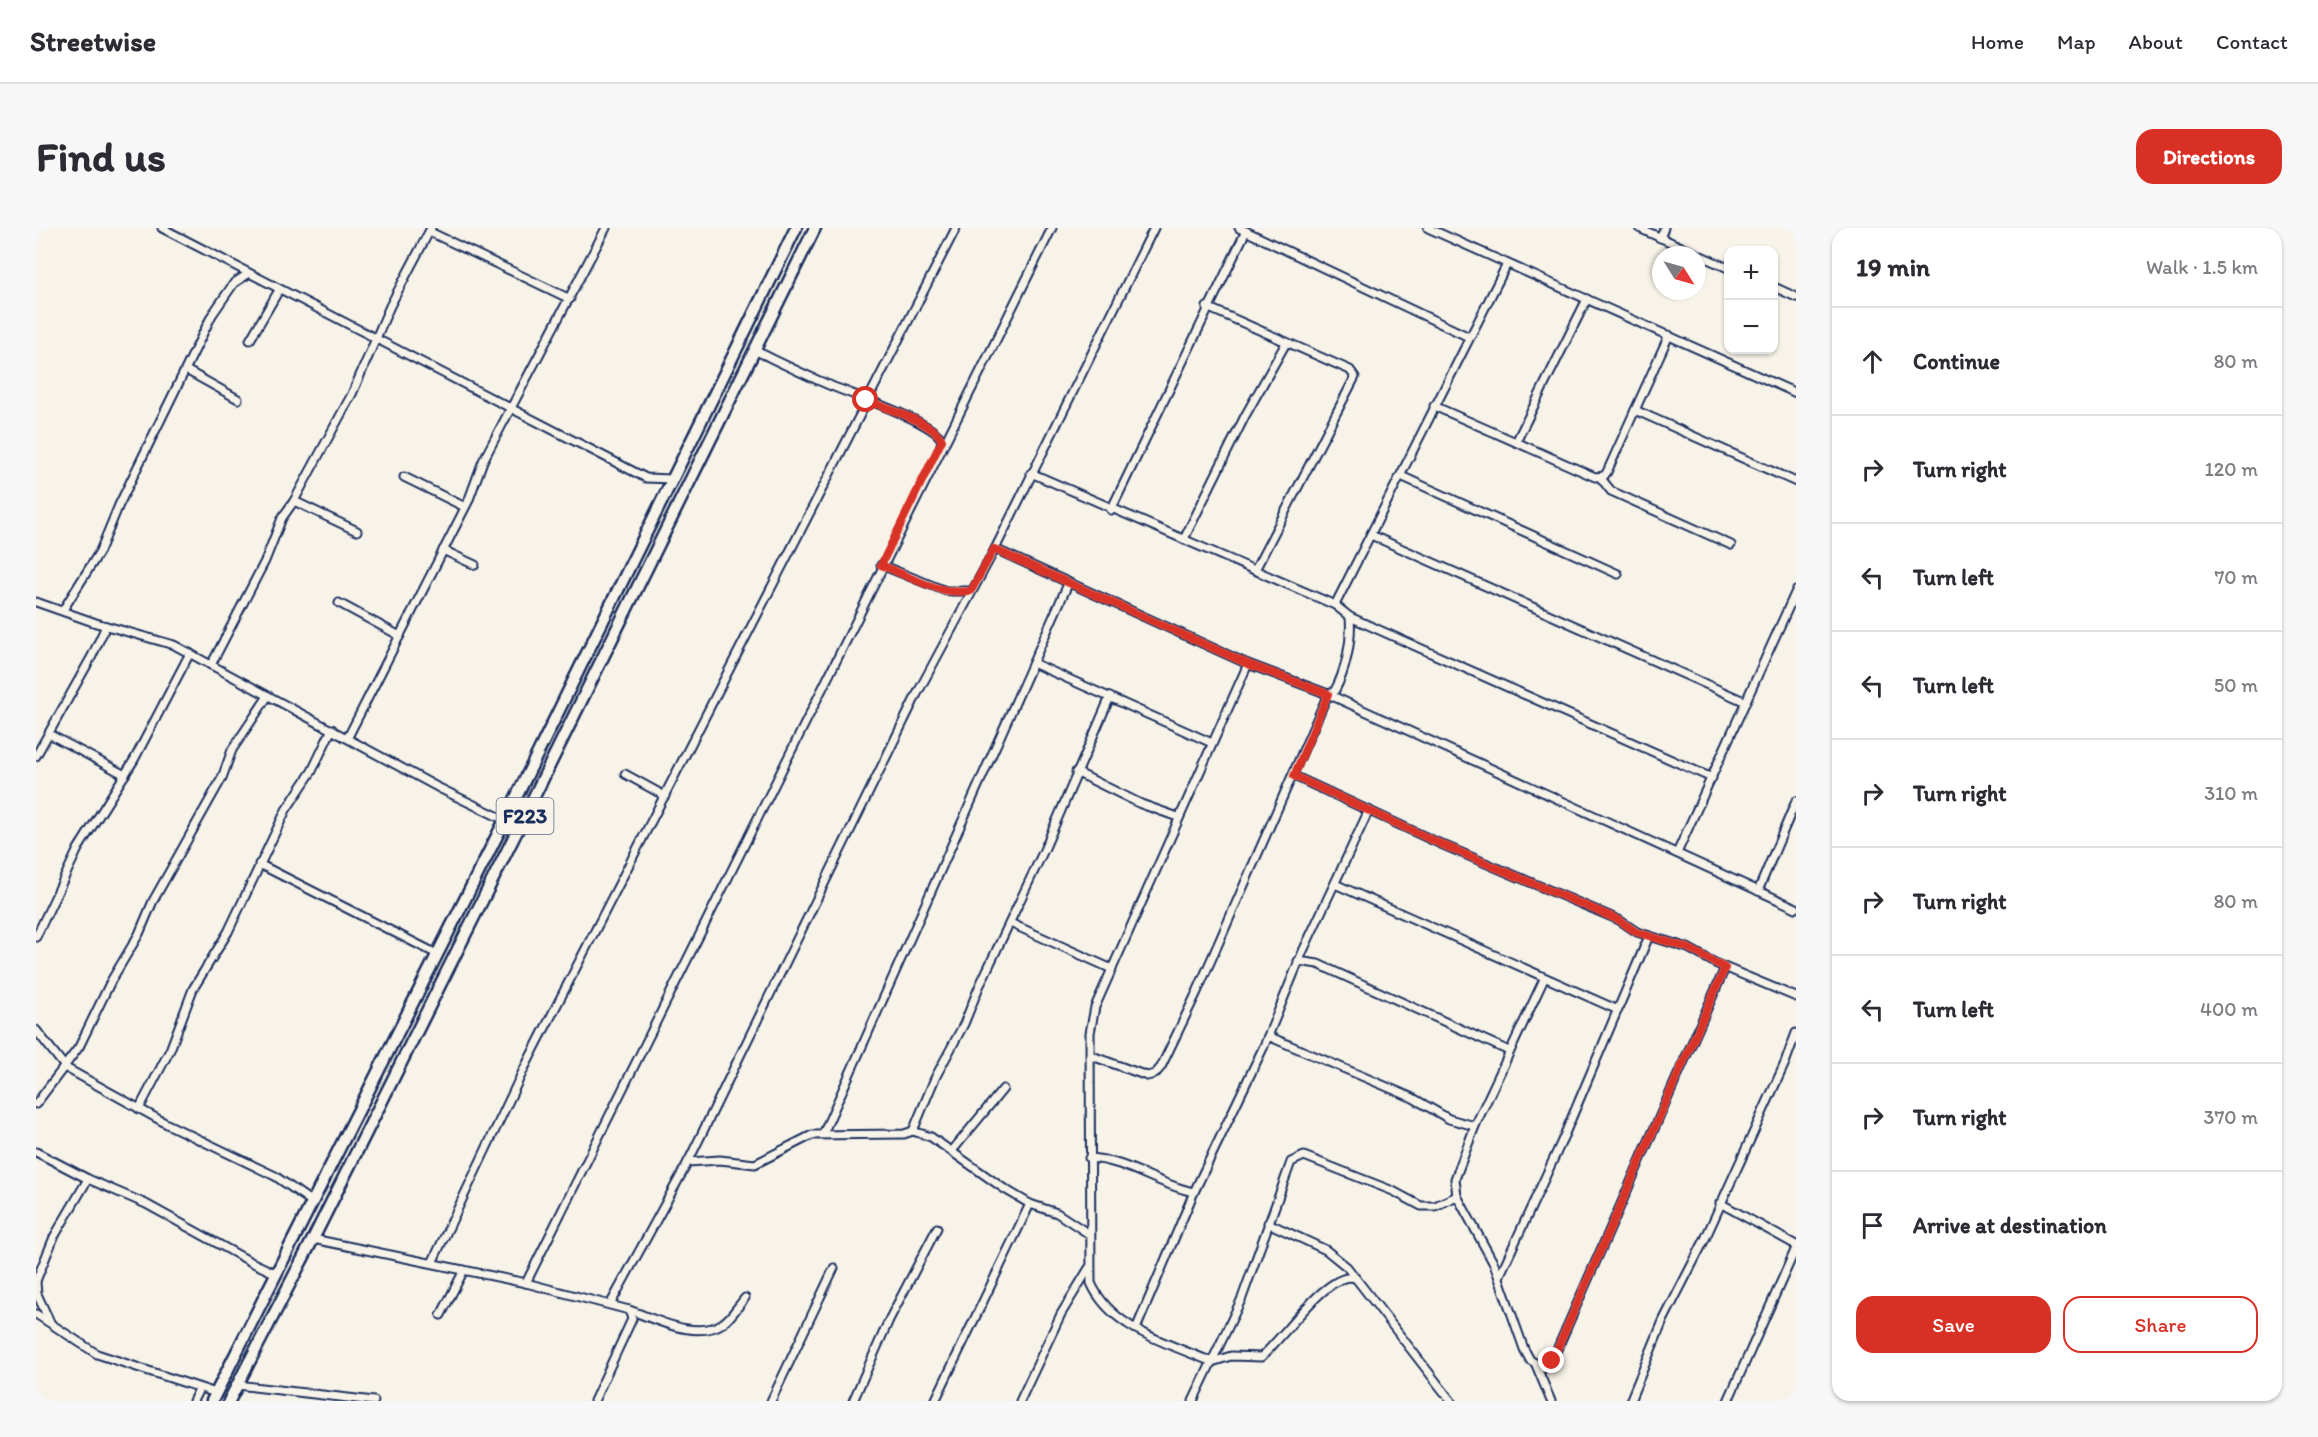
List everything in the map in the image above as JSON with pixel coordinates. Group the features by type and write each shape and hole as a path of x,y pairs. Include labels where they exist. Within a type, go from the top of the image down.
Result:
{"main road":[{"name":"F223","path":"214,1397 505,820 672,479 742,344 796,228"},
{"name":"F223","path":"229,1401 313,1239 814,228"},
{"path":"623,579 638,586"},
{"path":"267,1293 282,1300"}],"street":[{"path":"162,228 646,478 672,479"},
{"path":"348,737 465,507 483,461 606,228"},
{"path":"432,1263 524,1069 956,228"},
{"path":"526,1283 764,808 942,440 987,363 1052,228"},
{"path":"611,1303 688,1162 916,694 994,549 1154,228"},
{"path":"1428,228 1796,393"},
{"path":"1640,228 1724,266"},
{"path":"1660,238 1664,228"},
{"path":"1111,510 1242,229 1469,337"},
{"path":"210,665 265,561 282,518 294,501 352,394 390,306 431,230 570,299"},
{"path":"1335,605 1507,264"},
{"path":"63,610 98,555 119,505 208,322 234,283 248,274"},
{"path":"1778,289 1796,297"},
{"path":"250,340 279,290"},
{"path":"1516,442 1587,300"},
{"path":"1207,307 1350,370 1355,377 1255,570"},
{"path":"1434,406 1595,477 1600,477 1607,471 1669,335"},
{"path":"1184,539 1245,416 1286,343"},
{"path":"754,350 906,416 942,440"},
{"path":"186,370 238,399"},
{"path":"1635,410 1796,482"},
{"path":"1031,473 1111,510 1184,539 1335,605 1350,617 1712,778"},
{"path":"1401,476 1618,574"},
{"path":"404,477 465,507"},
{"path":"1600,477 1611,491 1731,545"},
{"path":"294,501 357,531"},
{"path":"1371,535 1746,702"},
{"path":"994,549 1248,664 1328,694 1796,908"},
{"path":"443,550 475,565"},
{"path":"881,565 946,591 971,591"},
{"path":"823,1134 1035,664 1068,584"},
{"path":"1677,853 1796,591"},
{"path":"36,602 106,626 152,638 190,653 440,788 505,820"},
{"path":"339,603 400,636"},
{"path":"1092,1056 1147,1076 1155,1074 1161,1067 1294,776 1328,694 1334,692 1345,667 1350,617"},
{"path":"36,756 92,656 106,626"},
{"path":"36,937 78,849 125,775 190,653"},
{"path":"1035,664 1212,743"},
{"path":"1248,664 1095,1007 1090,1033 1092,1056 1089,1268 1095,1293 1112,1314 1136,1329 1212,1362 1231,1356 1261,1357 1314,1300 1339,1280 1348,1277 1355,1278"},
{"path":"36,1105 66,1068 90,1028 111,981 139,934 153,901 178,861 194,826 217,787 232,750 268,696"},
{"path":"914,1131 935,1078 964,1024 979,987 1044,850 1110,697"},
{"path":"139,1109 180,1028 189,998 228,932 259,864 332,729"},
{"path":"49,734 125,775"},
{"path":"1076,772 1142,804 1178,817"},
{"path":"625,774 665,796"},
{"path":"1294,776 1611,916 1649,936 1688,948 1725,968 1796,997"},
{"path":"1758,891 1796,801"},
{"path":"1136,1329 1194,1192 1268,1036 1298,961 1369,810"},
{"path":"259,864 437,954"},
{"path":"1335,884 1618,1010"},
{"path":"1010,923 1112,969"},
{"path":"1499,1277 1649,936"},
{"path":"1298,961 1317,964 1509,1051"},
{"path":"1535,1363 1544,1368 1552,1361 1725,968"},
{"path":"1544,979 1475,1126 1455,1179 1457,1196 1494,1264 1524,1349 1535,1363 1551,1401"},
{"path":"36,1030 66,1068 139,1109 275,1176 312,1202"},
{"path":"1630,1401 1663,1321 1785,1063 1796,1033"},
{"path":"1268,1036 1413,1098 1449,1119 1475,1126"},
{"path":"952,1151 1003,1089"},
{"path":"688,1162 720,1160 755,1164 797,1141 823,1134 883,1135 914,1131 931,1137 1030,1204 1051,1210 1089,1234"},
{"path":"36,1152 88,1179 146,1204 277,1274"},
{"path":"1193,1401 1242,1298 1291,1162 1300,1156 1386,1188 1421,1206 1435,1206 1457,1196"},
{"path":"1089,1158 1117,1162 1161,1182 1194,1192"},
{"path":"51,1323 37,1293 36,1282 54,1237 88,1179"},
{"path":"1720,1203 1796,1246 1728,1401"},
{"path":"935,1401 1030,1204"},
{"path":"1268,1223 1326,1250 1338,1259 1451,1401"},
{"path":"853,1401 889,1320 937,1228"},
{"path":"313,1239 611,1303 687,1329 704,1331 724,1323 745,1298"},
{"path":"771,1401 834,1268"},
{"path":"1020,1401 1061,1314 1089,1268"},
{"path":"441,1315 464,1270"},
{"path":"594,1401 632,1320 629,1310"},
{"path":"36,1314 97,1354 199,1389 214,1397"},
{"path":"237,1385 374,1401"},
{"path":"193,1401 199,1389"}],"route":[{"path":"866,400 906,416 937,432 942,440 881,565 946,591 971,591 994,549 1248,664 1328,694 1309,734 1294,776 1443,845 1611,916 1636,932 1688,948 1725,968 1591,1278 1552,1361"}]}
